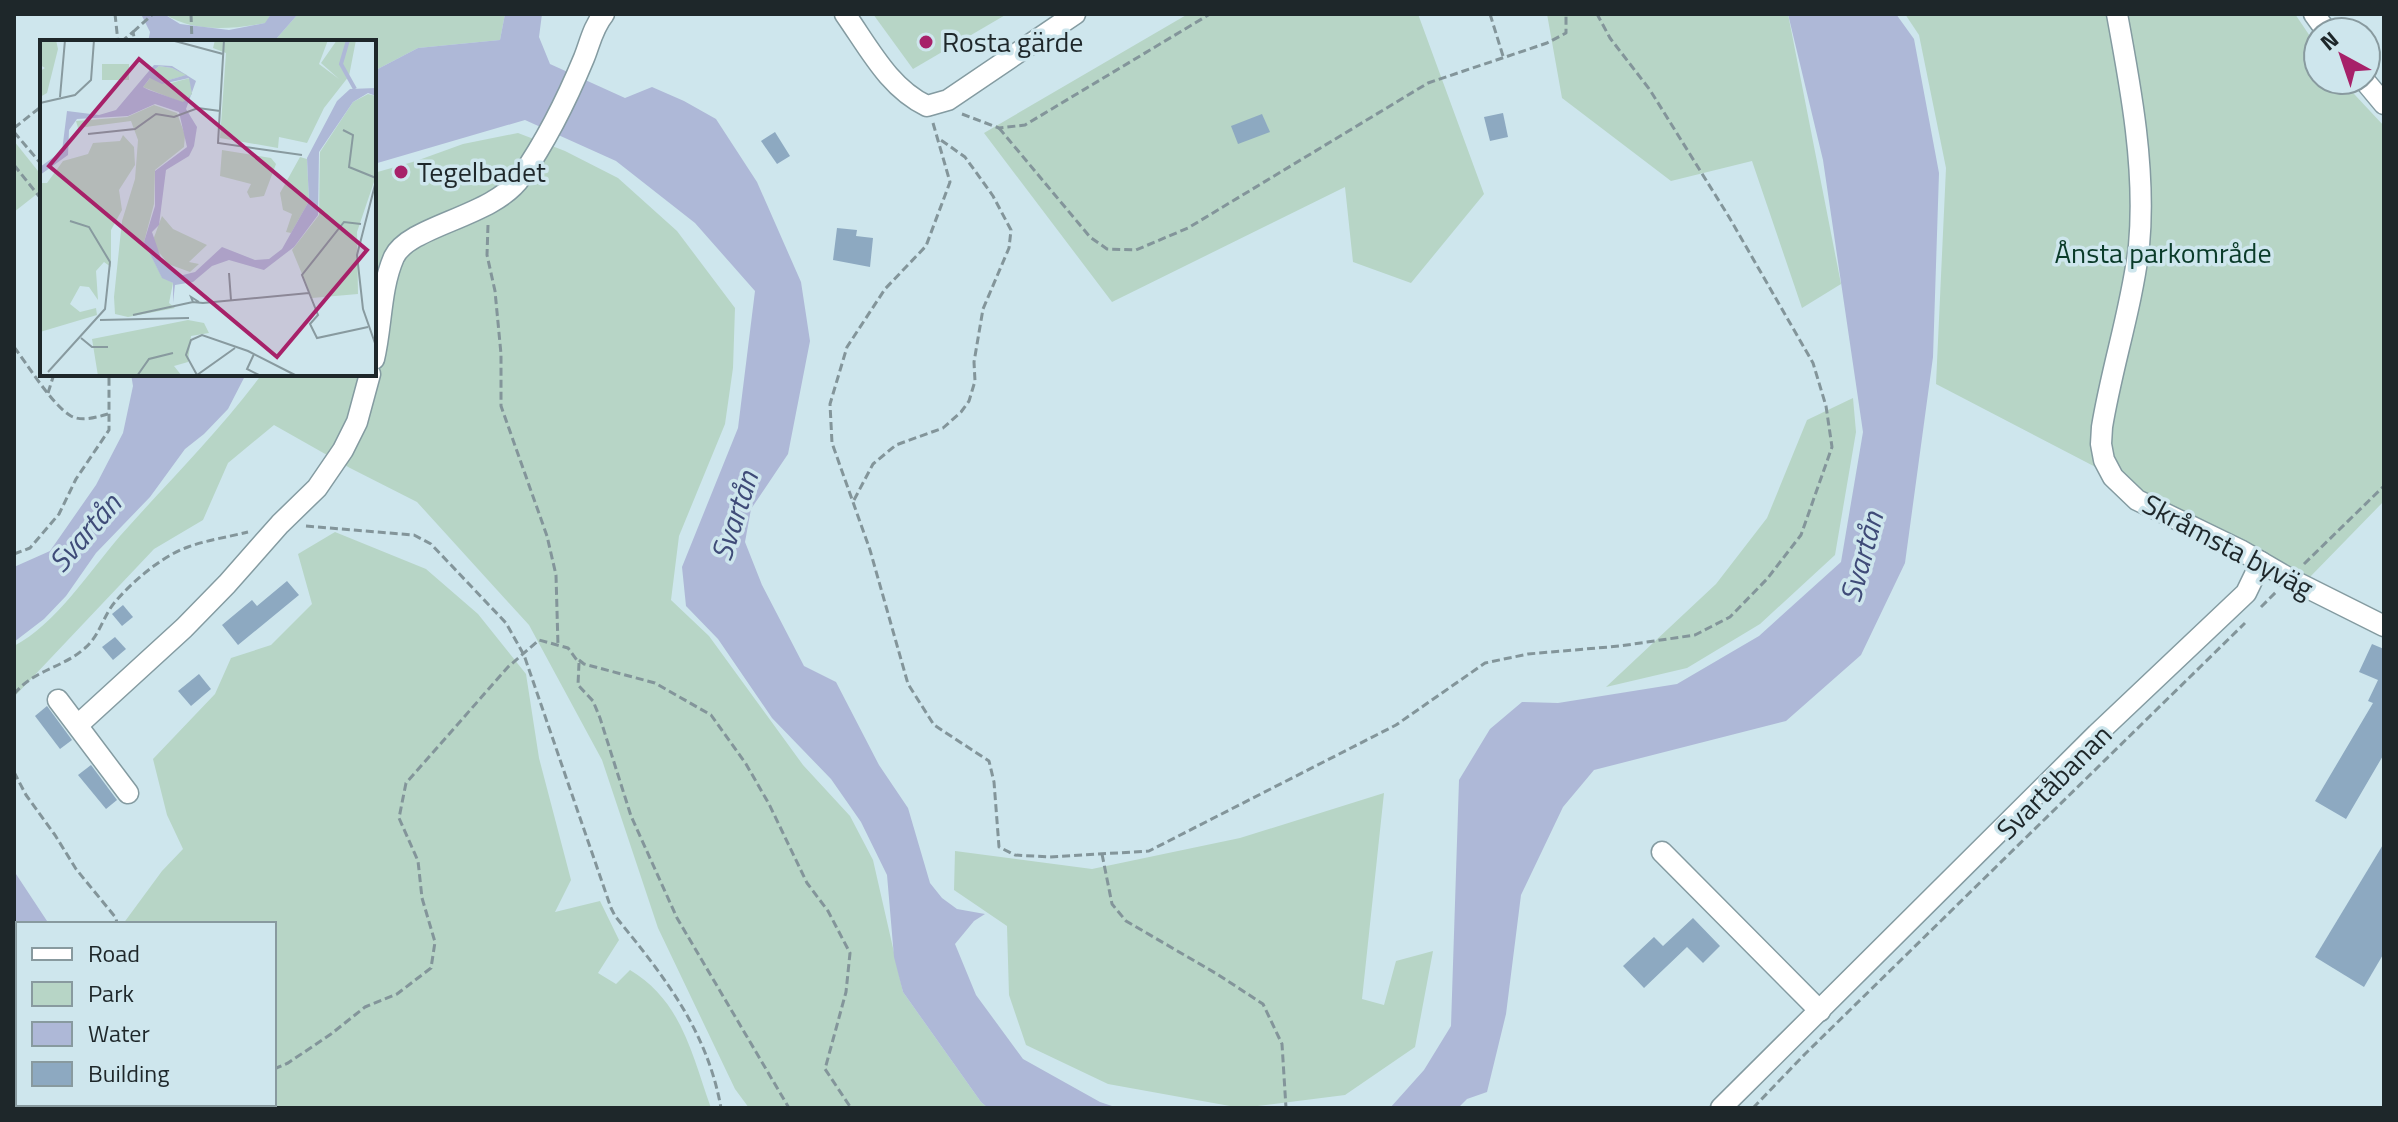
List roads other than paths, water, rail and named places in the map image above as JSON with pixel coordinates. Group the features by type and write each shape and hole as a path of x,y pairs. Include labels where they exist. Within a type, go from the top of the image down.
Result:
{"street":[{"path":"376,346 395,254 414,239 489,206 519,181 540,148 604,14"},
{"path":"845,14 896,86 909,98 927,106 948,100 1075,14"},
{"name":"Skråmsta byväg","path":"2117,14 2138,158 2141,217 2133,287 2102,427 2104,460 2119,484 2137,500 2384,626"},
{"path":"79,724 184,628 317,488 343,450 357,422 369,376"},
{"path":"1721,1108 2097,734 2246,593 2261,562"},
{"path":"58,700 128,793"},
{"path":"1662,852 1820,1011"}],"water":[{"path":"141,14 164,14 180,24 229,30 265,23 271,14 298,14 277,38 268,40 148,40 150,32"},
{"name":"Svartån","path":"505,14 542,14 539,37 550,64 625,98 652,87 716,119 757,182 801,282 810,341 788,454 751,509 745,542 762,585 804,666 836,682 879,765 908,808 930,883 942,898 957,909 985,914 974,921 955,944 976,995 1023,1059 1100,1102 1118,1108 988,1108 981,1102 903,992 894,957 887,875 861,822 831,779 772,718 718,639 686,606 682,567 738,428 755,291 695,223 616,161 525,120 376,163 376,70 418,48 500,40"},
{"name":"Svartån","path":"1788,14 1896,14 1914,39 1939,173 1933,357 1905,563 1861,655 1786,721 1594,770 1563,807 1521,895 1506,1014 1487,1092 1467,1099 1458,1108 1390,1108 1424,1070 1451,1026 1459,780 1490,729 1522,702 1558,703 1677,684 1759,636 1841,562 1863,432 1823,160"},
{"name":"Svartån","path":"131,376 245,376 228,409 185,449 150,497 96,553 66,596 44,619 14,642 14,567 50,551 96,485 123,433 133,386"},
{"path":"14,871 48,922 16,922 16,1106 40,1106 14,1108"}],"place":[{"name":"Rosta gärde","path":"926,42"},
{"name":"Tegelbadet","path":"401,172"}],"park label":[{"name":"Ånsta parkområde","path":"2163,253"}]}
